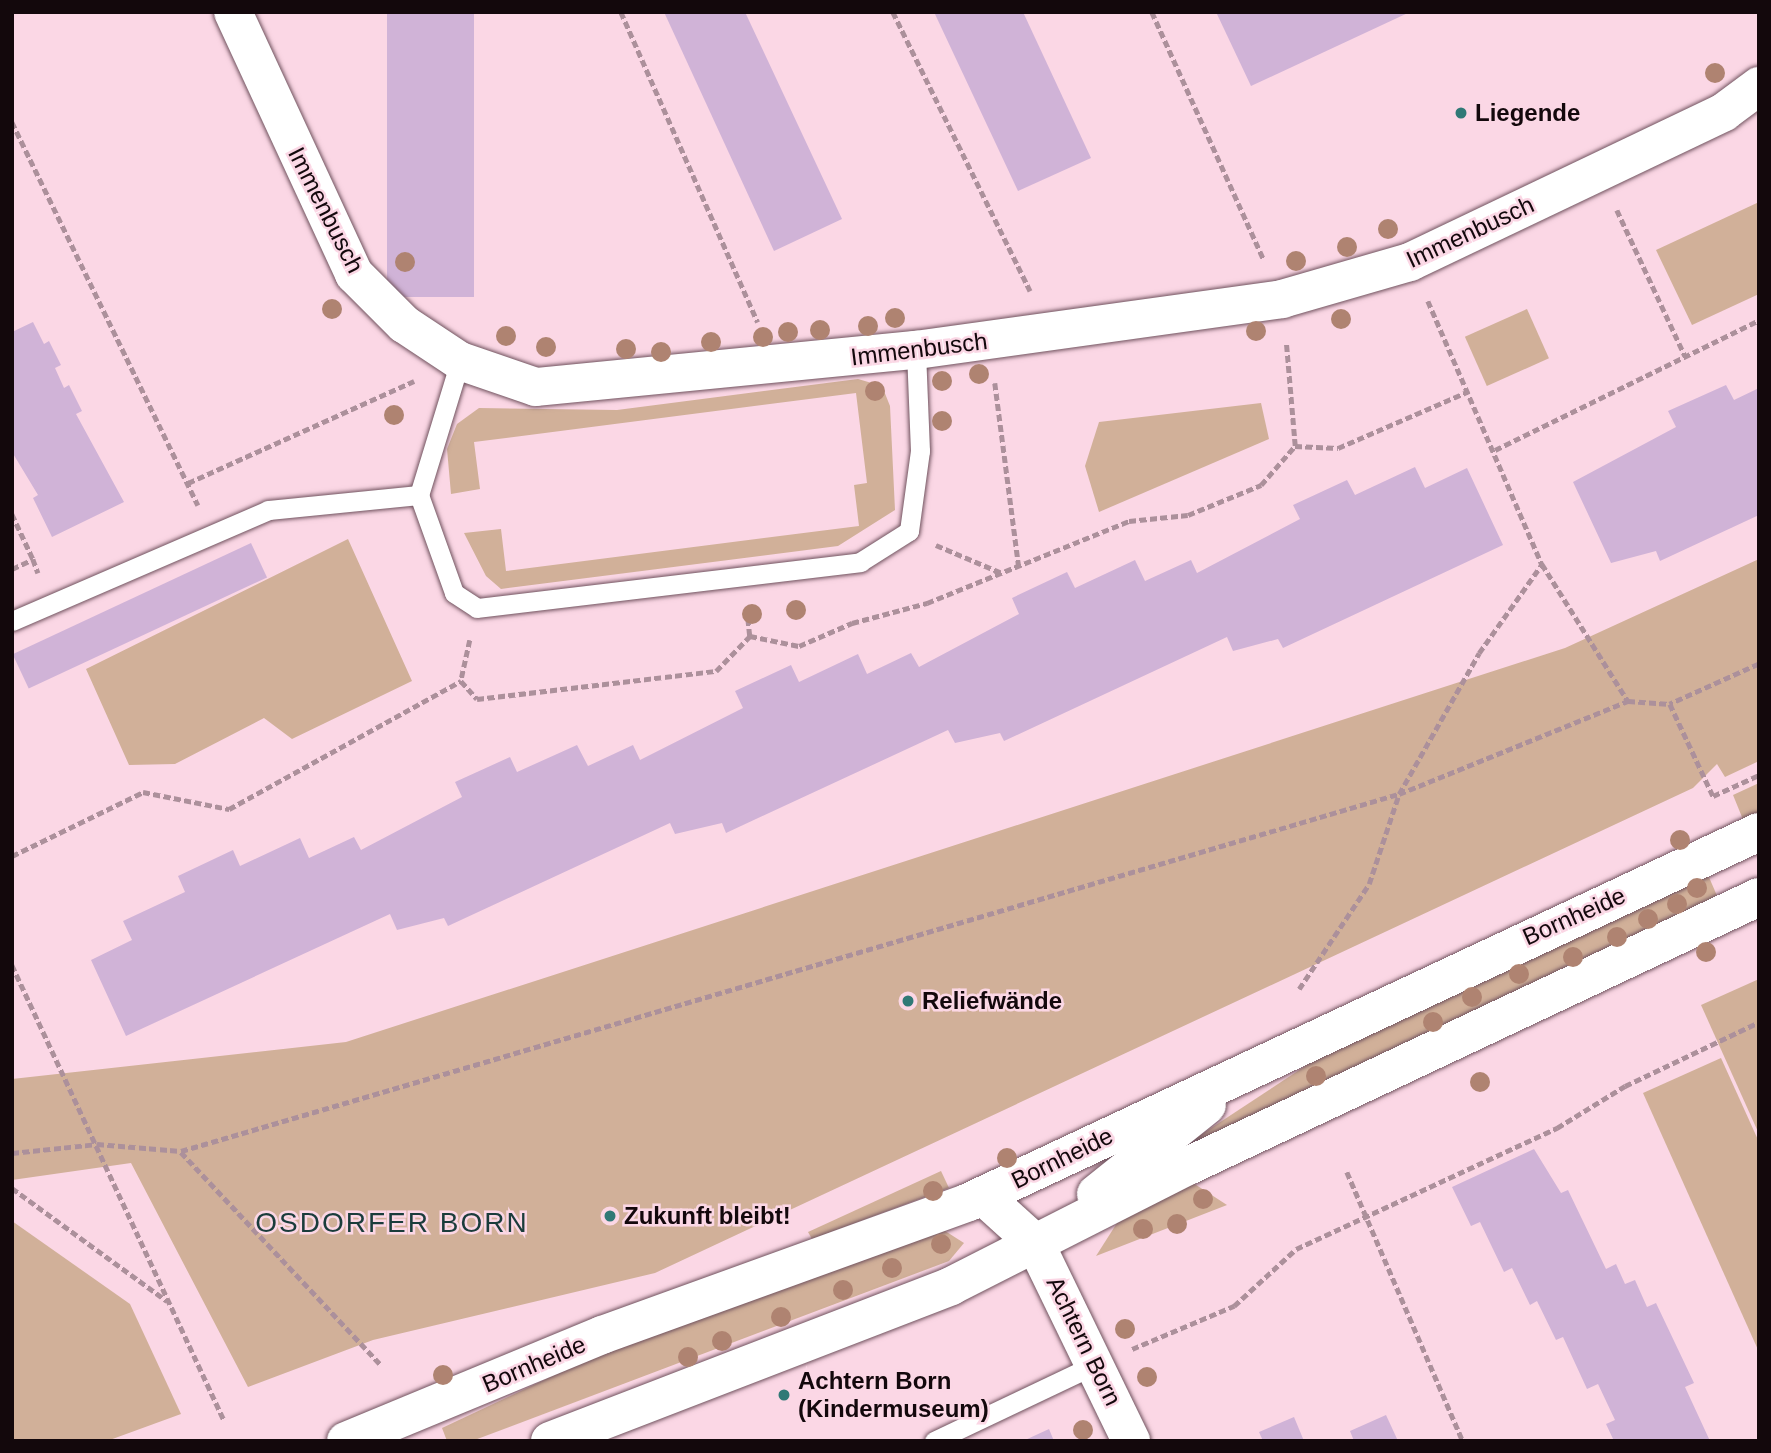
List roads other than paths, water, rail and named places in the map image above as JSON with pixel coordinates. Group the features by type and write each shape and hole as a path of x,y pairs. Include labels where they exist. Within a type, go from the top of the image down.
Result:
{"street":[{"name":"Immenbusch","path":"233,12 354,274 404,324 460,361 536,387 916,350 1282,299 1410,262 1724,112 1759,86"},
{"name":"Bornheide","path":"346,1441 602,1335 983,1196 1261,1062 1759,832"},
{"path":"550,1441 951,1286 1035,1243 1759,897"},
{"path":"1035,1243 1261,1062"},
{"path":"983,1196 1035,1243"},
{"name":"Achtern Born","path":"1035,1243 1131,1441"}],"lane":[{"path":"460,361 419,495 454,593 477,608 860,562 909,531 920,451 916,350"},
{"path":"12,621 210,531 268,510 419,495"},
{"path":"934,1441 1096,1364"}],"place":[{"name":"Liegende","path":"1461,113"},
{"name":"Reliefwände","path":"908,1001"},
{"name":"Zukunft bleibt!","path":"610,1216"},
{"name":"Achtern Born (Kindermuseum)","path":"784,1395"}],"district":[{"name":"OSDORFER BORN","path":"392,1223"}]}
